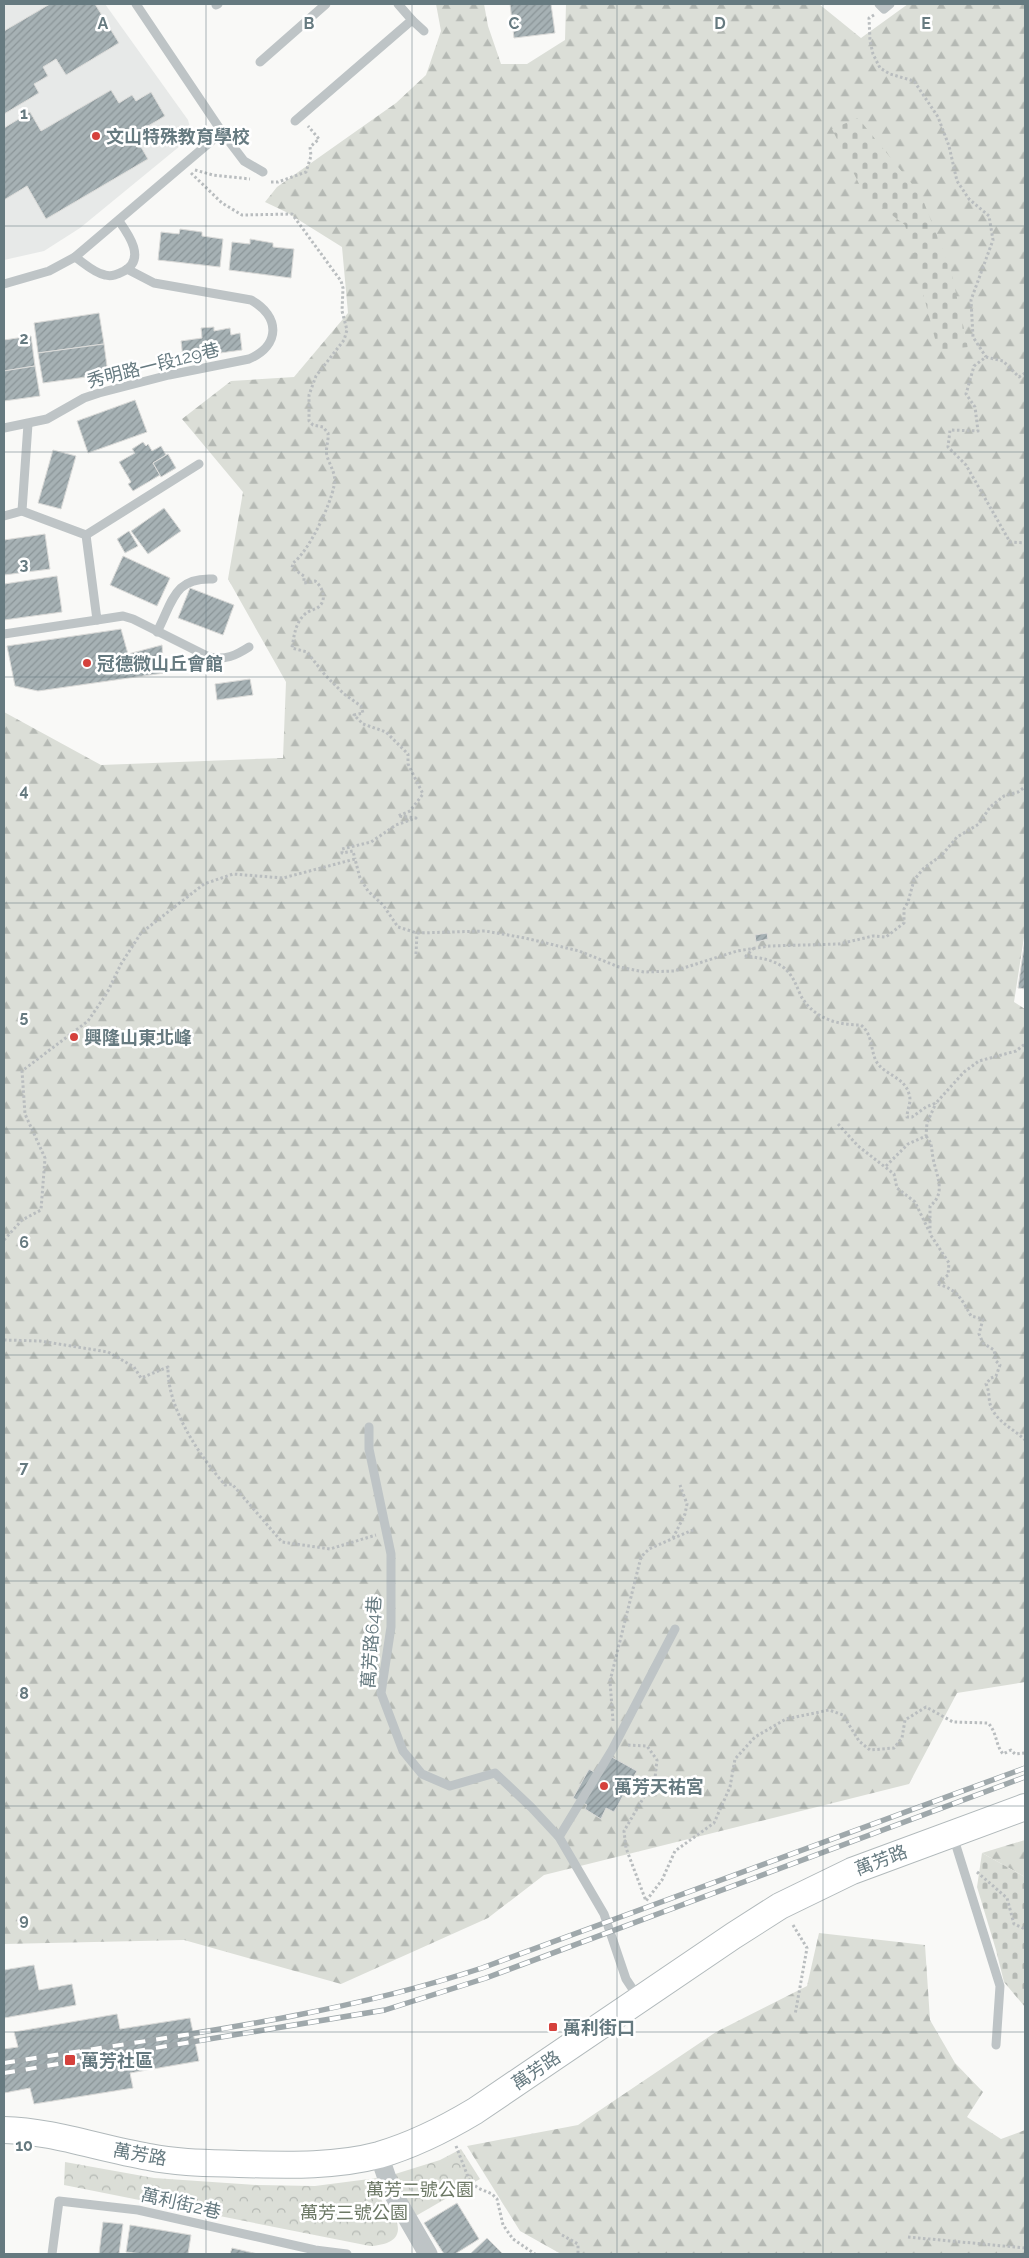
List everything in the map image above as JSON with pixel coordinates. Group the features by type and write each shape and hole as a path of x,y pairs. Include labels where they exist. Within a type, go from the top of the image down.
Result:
{"street":[{"name":"萬芳路","path":"4,2130 52,2135 152,2158 206,2163 322,2163 379,2155 448,2127 475,2111 780,1906 852,1871 956,1845 1025,1807"},
{"path":"379,2155 391,2190 428,2254"}],"lane":[{"path":"136,4 222,132 244,161 263,172"},
{"path":"260,62 326,4"},
{"path":"398,4 424,31"},
{"path":"295,121 412,20"},
{"path":"4,284 49,271 75,257 222,132"},
{"path":"75,257 105,275 117,275 127,269 134,260 135,250 130,237 119,221"},
{"name":"秀明路一段129巷","path":"28,424 47,419 84,398 99,393 169,375 249,359 261,354 270,343 273,331 271,317 263,306 251,300 154,283 127,269"},
{"path":"4,428 28,424 22,510"},
{"path":"86,535 199,464"},
{"path":"4,516 22,510 86,535"},
{"path":"86,535 97,620"},
{"path":"157,632 180,587 187,581 198,578 213,579"},
{"path":"4,634 123,616 209,657 222,659 234,656 250,646"},
{"name":"萬芳路64巷","path":"369,1427 369,1449 391,1554 391,1627 381,1693 403,1751 422,1774 450,1786 495,1773 531,1807 559,1837 604,1914 626,1979 640,1999"},
{"path":"559,1837 612,1750 675,1629"},
{"path":"956,1845 1000,1986 996,2045"},
{"name":"萬利街2巷","path":"52,2254 60,2202 138,2210 314,2250 347,2254"}],"path":[{"path":"884,6 869,18 873,54 880,68 890,74 914,81 938,117 949,146 957,181 969,199 989,216 993,240 971,300 973,337 986,357 1003,361 1019,376 1025,373"},
{"path":"184,166 222,202 242,215 292,214 341,281 343,288 342,311 347,330 344,340 316,376 310,395 309,420 313,425 323,427 328,433 326,454 334,471 335,485 312,542 300,558 293,563 292,568 304,576 304,583 315,581 320,585 323,591 323,599 317,608 303,615 295,628 292,648 307,652 331,681 344,694 361,706 363,713 354,715 362,724 386,732 408,754 408,764 423,794 410,811 398,816 416,818 396,825 371,842 342,849 342,853 353,851 360,878 368,891 383,905 398,927 418,932 485,931 509,935 579,952 619,967 644,972 674,971 737,951 754,948 839,944 873,936 886,937 896,932 904,923 904,909 914,880 924,868 942,855 957,837 979,824 990,807 1004,796 1018,792 1025,787"},
{"path":"986,357 974,366 966,394 975,407 978,431 950,430 948,447 966,465 1010,542 1025,542"},
{"path":"4,1240 22,1220 41,1210 45,1158 25,1114 22,1071 88,1021 107,993 120,964 141,934 204,884 233,874 283,878 355,859"},
{"path":"416,954 418,932"},
{"path":"754,948 746,956 767,959 782,967 793,978 802,998 810,1009 826,1020 842,1025 862,1025 868,1031 876,1060 881,1068 904,1083 910,1094 910,1104 906,1117 912,1117 926,1107 936,1103"},
{"path":"930,1234 930,1206 936,1201 940,1187 938,1170 933,1159 932,1143 926,1136 927,1123 936,1103 964,1072 979,1061 1016,1051 1025,1044"},
{"path":"838,1124 858,1146 894,1174 897,1188 915,1202 930,1234 949,1263 948,1275 937,1284 952,1288 962,1300 971,1316 983,1319 979,1334 983,1344 994,1350 996,1361 1000,1366 996,1376 991,1378 986,1384 990,1392 991,1406 1002,1422 1025,1440"},
{"path":"886,1166 908,1144 926,1136"},
{"path":"4,1340 40,1341 108,1352 134,1367 141,1378 168,1367 168,1381 186,1432 209,1466 225,1485 232,1484 282,1542 330,1549 386,1532"},
{"path":"672,1539 688,1504 680,1485"},
{"path":"623,1730 613,1725 610,1681 641,1557 650,1549 696,1529"},
{"path":"612,1750 631,1743 647,1746 657,1760 656,1778 624,1831 626,1848 646,1901 662,1880 676,1851 714,1823 730,1787 735,1759 755,1737 786,1719 829,1710 844,1715 859,1741 870,1750 894,1748 902,1738 905,1720 926,1707 953,1722 988,1723 995,1730 996,1742 1003,1754 1011,1750 1015,1754 1025,1753"},
{"path":"956,1845 1007,1898 1014,1924 1025,1929"},
{"path":"793,1925 807,1948 795,2015"},
{"path":"448,2127 470,2182 492,2194 497,2199 502,2225 513,2239 535,2254"},
{"path":"562,2235 578,2244 578,2254"},
{"path":"908,2237 1025,2248"}],"shaded area":[{"name":"文山特殊教育學校","path":"8,4 105,4 188,120 191,131 186,141 80,228 44,251 4,260 4,6"}],"green space":[{"path":"436,4 484,4 488,26 501,64 527,64 565,40 566,4 819,4 861,38 908,4 1025,4 1025,931 1014,1002 1025,1009 1025,1682 957,1693 909,1784 544,1875 488,1918 341,1984 184,1940 4,1944 4,712 101,765 283,758 286,682 228,579 243,492 182,419 231,381 294,377 348,313 342,247 286,212 265,202 277,187 396,103 426,75 441,31"},
{"path":"858,118 921,195 951,271 968,347 938,350 905,225 864,194 832,129"},
{"path":"1025,1840 1025,1877 982,1853"},
{"path":"982,1853 1025,1877 1025,2007 1004,1982 977,1887"},
{"path":"819,1933 925,1945 930,2020 955,2063 983,2092 967,2117 1001,2139 1025,2130 1025,2254 561,2254 520,2231 467,2146 578,2125 716,2032 807,1986"},
{"name":"萬芳二號公園","path":"461,2149 480,2179 414,2217 392,2175 440,2160"},
{"name":"萬芳三號公園","path":"65,2162 154,2178 257,2185 315,2186 377,2178 381,2198 396,2220 398,2232 396,2237 387,2243 370,2246 64,2185"}],"building":[{"path":"50,4 95,4 119,43 66,75 56,59 43,67 48,76 34,84 39,93 4,114 4,31"},
{"path":"510,4 551,4 555,33 514,38"},
{"path":"111,90 119,103 132,95 136,101 151,92 165,116 148,126 156,139 141,147 148,159 46,219 27,186 4,200 4,128 30,112 41,131"},
{"path":"180,229 202,232 202,236 223,239 220,267 158,260 161,232 179,234"},
{"path":"250,239 273,243 273,247 294,249 291,278 229,270 232,242 250,244"},
{"path":"99,313 104,344 38,353 34,323"},
{"path":"214,327 214,331 230,328 231,335 240,333 242,350 183,358 181,341 202,338 201,328"},
{"path":"31,336 35,366 4,371 4,340"},
{"path":"104,344 108,374 43,383 38,353"},
{"path":"35,366 40,396 4,401 4,371"},
{"path":"135,400 147,432 88,453 77,421"},
{"path":"143,442 146,446 148,444 152,451 161,446 166,455 153,463 160,475 133,491 128,484 131,482 119,462 135,453 132,449"},
{"path":"53,450 76,456 61,509 38,503"},
{"path":"168,454 176,468 161,477 153,463"},
{"path":"164,508 181,531 148,554 131,531"},
{"path":"129,531 138,546 125,553 117,539"},
{"path":"45,534 50,569 4,575 4,540"},
{"path":"123,556 170,578 157,606 110,585"},
{"path":"57,576 62,612 4,620 4,584"},
{"path":"190,588 234,605 223,635 178,618"},
{"name":"冠德微山丘會館","path":"121,629 128,654 162,645 164,673 38,691 15,686 7,646"},
{"path":"250,679 253,695 217,700 215,684"},
{"path":"767,933 768,939 756,942 755,935"},
{"path":"1025,939 1025,989 1018,988"},
{"name":"萬芳天祐宮","path":"610,1756 637,1771 614,1812 606,1808 601,1819 585,1809 587,1805 573,1798 589,1769 599,1775"},
{"path":"34,1965 39,1990 72,1984 76,2005 4,2018 4,1970"},
{"path":"117,2014 120,2029 190,2018 199,2061 130,2073 133,2088 34,2104 30,2088 4,2093 4,2049 18,2047 14,2032"},
{"path":"457,2203 479,2239 455,2254 444,2254 424,2223"},
{"path":"103,2222 123,2224 119,2254 99,2254"},
{"path":"130,2225 191,2235 188,2254 126,2252"},
{"path":"487,2238 503,2254 470,2254"},
{"path":"232,2248 258,2254 230,2254"}],"railway":[{"path":"4,2063 245,2025 305,2014 424,1986 482,1968 1025,1768"},
{"path":"4,2073 385,2010 486,1978 1025,1777"}],"place":[{"name":"文山特殊教育學校","path":"96,136"},
{"name":"冠德微山丘會館","path":"87,663"},
{"name":"興隆山東北峰","path":"74,1037"},
{"name":"萬芳天祐宮","path":"604,1786"},
{"name":"萬利街口","path":"553,2027"},
{"name":"萬芳社區","path":"70,2060"}]}
